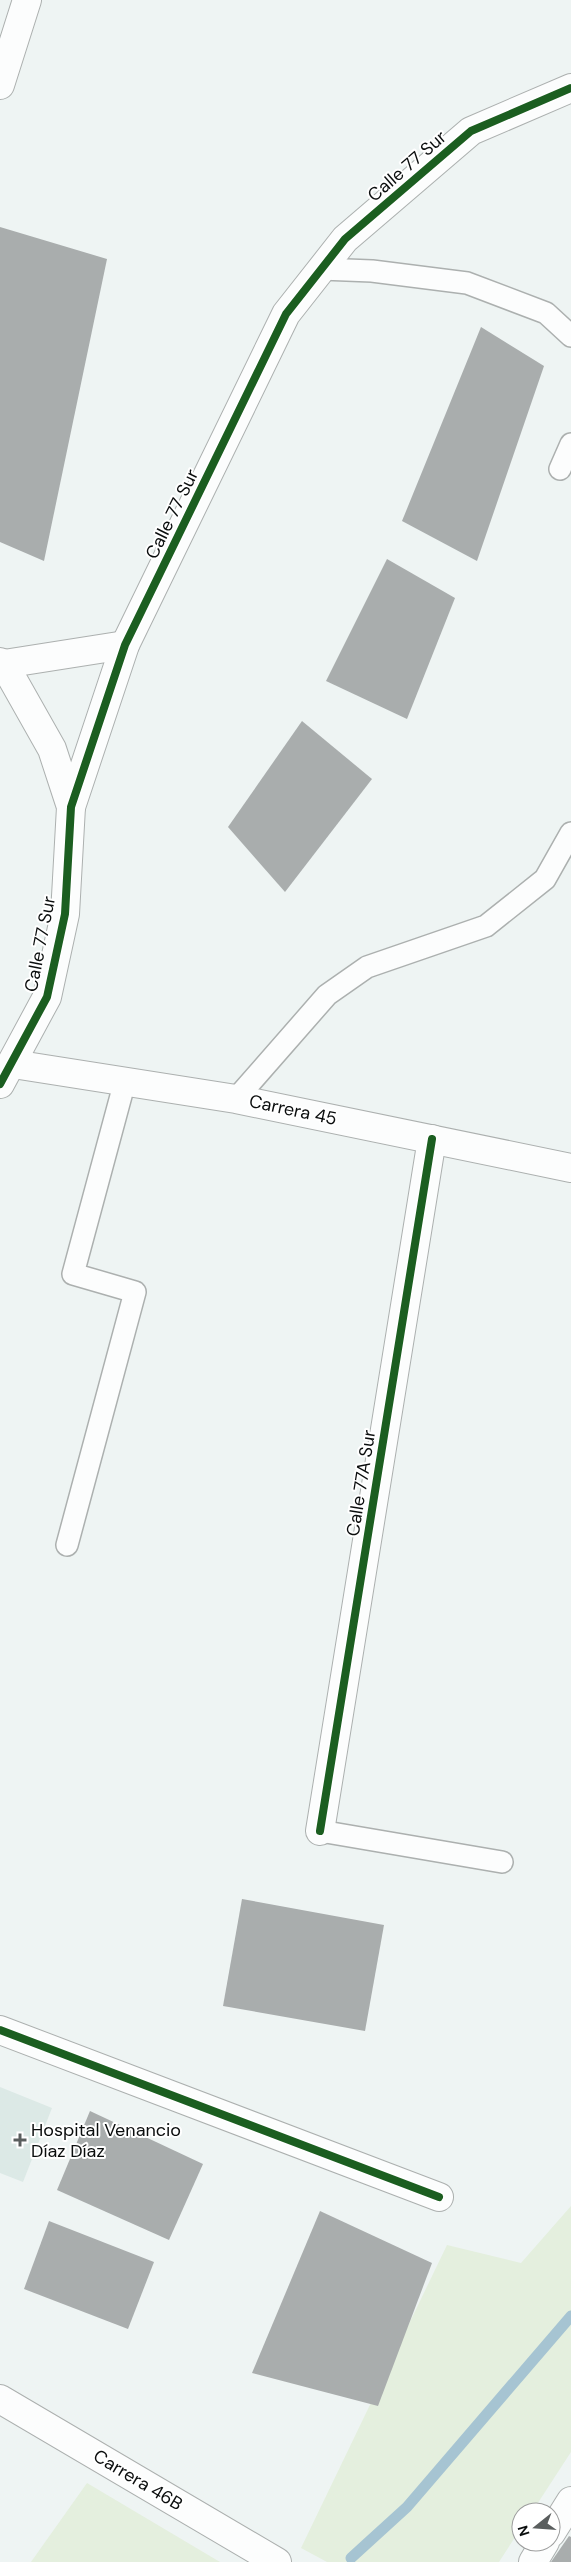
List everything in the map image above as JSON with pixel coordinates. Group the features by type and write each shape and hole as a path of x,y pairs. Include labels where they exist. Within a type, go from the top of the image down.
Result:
{"street":[{"path":"0,85 27,0"},
{"name":"Calle 77 Sur","path":"6,1074 47,997 65,914 71,807 126,645 286,314 345,238 471,131 571,88"},
{"path":"71,807 52,749 2,663 126,645"},
{"name":"Carrera 45","path":"6,1074 125,1081 236,1099 571,1168"},
{"name":"Calle 77A Sur","path":"320,1831 432,1139"},
{"path":"0,2030 439,2197"},
{"name":"Carrera 46B","path":"0,2398 277,2562"},
{"path":"561,2516 571,2500"}],"lane":[{"path":"321,269 372,271 466,283 546,313 571,336"},
{"path":"560,469 571,444"},
{"path":"236,1099 327,995 367,967 486,926 544,879 571,833"},
{"path":"67,1545 135,1292 73,1274 125,1081"},
{"path":"320,1831 502,1862"}],"shaded area":[{"name":"Hospital Venancio Díaz Díaz","path":"0,2087 52,2108 23,2182 0,2173"}],"green space":[{"path":"571,2206 571,2452 538,2502 511,2502 511,2543 499,2562 327,2562 301,2548 447,2245 521,2263"},
{"path":"87,2483 220,2562 31,2562"}],"building":[{"path":"0,227 107,259 44,561 0,542"},
{"path":"481,327 544,366 477,561 402,521"},
{"path":"387,559 455,598 407,719 326,681"},
{"path":"302,721 372,779 285,892 228,827"},
{"path":"242,1899 384,1925 365,2031 223,2006"},
{"path":"90,2111 203,2164 169,2240 57,2190"},
{"path":"320,2211 432,2263 378,2406 252,2373"},
{"path":"49,2221 154,2262 128,2329 24,2289"},
{"path":"569,2536 571,2537 571,2562 551,2562 558,2552 561,2552 561,2548"}],"waterway":[{"path":"351,2558 407,2507 571,2316"}],"cycle path":[{"path":"0,1084 47,997 65,914 71,807 125,645 286,314 345,239 471,131 571,88"},
{"path":"320,1831 432,1139"},
{"path":"0,2030 439,2197"}],"place":[{"name":"Hospital Venancio Díaz Díaz","path":"20,2140"}]}
